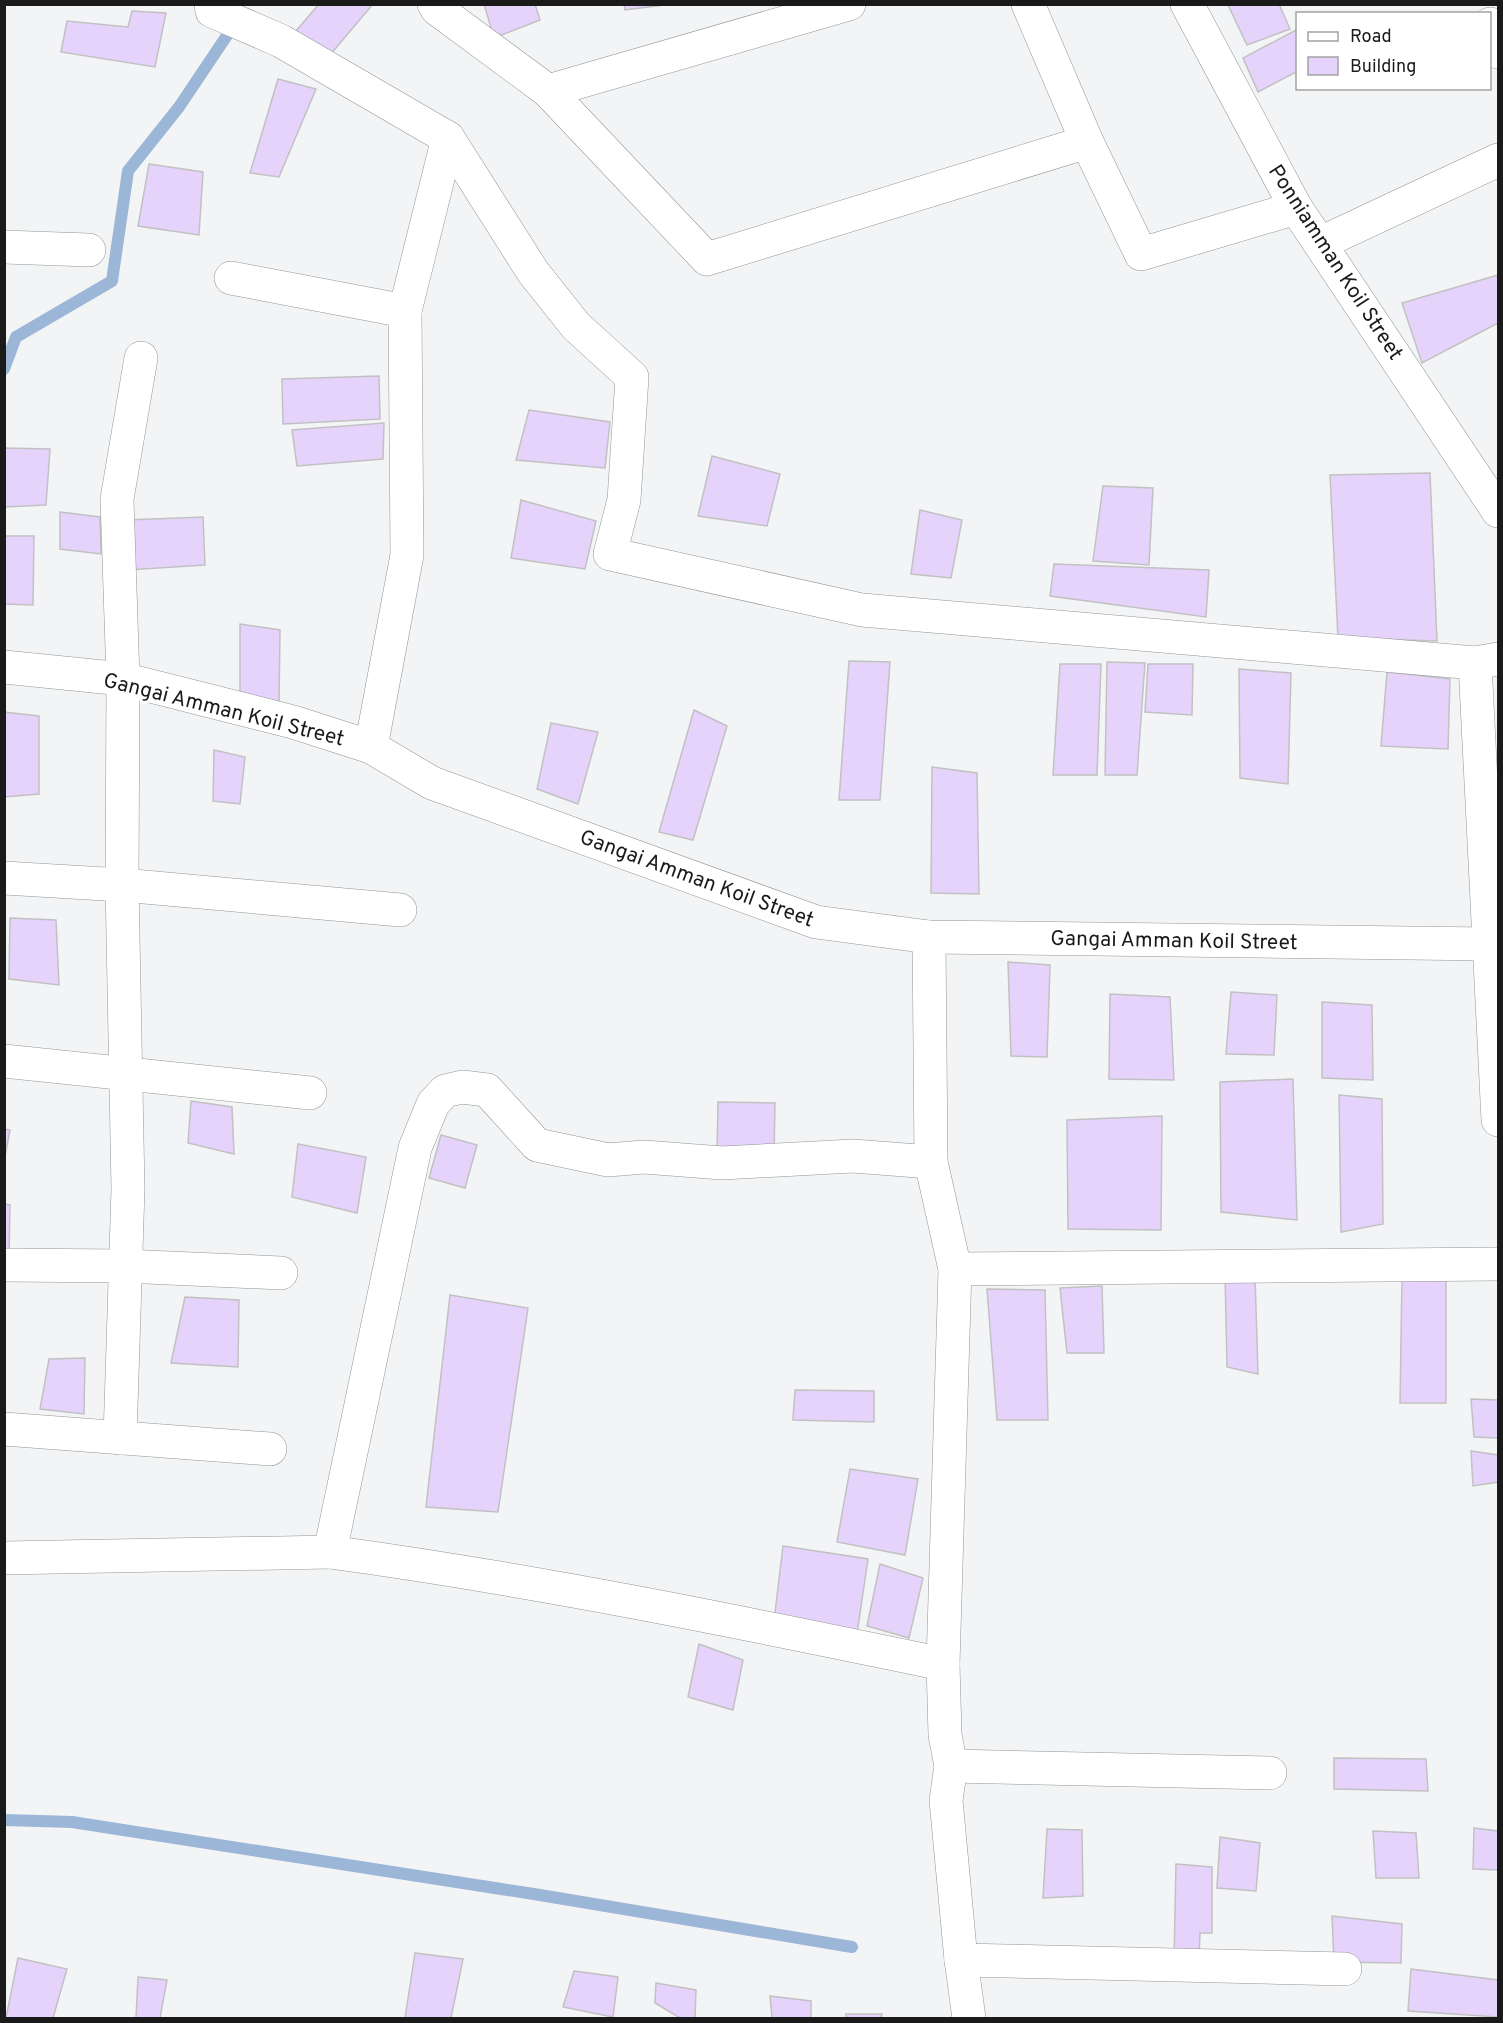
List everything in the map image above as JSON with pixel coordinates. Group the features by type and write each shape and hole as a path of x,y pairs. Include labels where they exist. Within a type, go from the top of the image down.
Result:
{"street":[{"path":"211,4 212,11 281,41 448,138 533,272 576,326 632,377 624,500 610,554 862,610 1487,661 1489,944 1495,986 1498,1120"},
{"path":"434,4 437,9 548,91 707,259 1088,142"},
{"path":"548,91 849,4"},
{"path":"1028,4 1088,142 1141,254 1296,208"},
{"name":"Ponniamman Koil Street","path":"1187,4 1296,208 1498,512"},
{"path":"1491,28 1498,52"},
{"path":"371,747 407,555 405,311 448,138"},
{"path":"1321,243 1498,160"},
{"path":"4,247 89,250"},
{"path":"231,278 405,311"},
{"path":"120,1438 128,1189 122,885 123,679 117,499 141,358"},
{"name":"Gangai Amman Koil Street","path":"4,667 123,679 293,722 371,747 432,783 816,922 928,938 1489,944"},
{"path":"4,878 122,885 400,910"},
{"path":"928,938 931,1162 955,1269 943,1664 945,1736 951,1766 946,1800 969,2019"},
{"path":"4,1061 310,1093"},
{"path":"330,1552 415,1148 433,1104 445,1091 462,1087 487,1090 537,1145 608,1160 644,1157 722,1163 852,1156 931,1162"},
{"path":"955,1269 1498,1264"},
{"path":"4,1265 124,1266 281,1274"},
{"path":"4,1430 270,1449"},
{"path":"4,1558 330,1552 438,1567 693,1612 943,1664"},
{"path":"951,1766 1270,1773"},
{"path":"961,1960 1345,1969"}],"building":[{"path":"319,4 373,4 330,55 295,32"},
{"path":"484,4 535,4 540,20 494,38"},
{"path":"624,4 664,4 664,5 625,10"},
{"path":"1279,4 1290,29 1247,45 1228,5"},
{"path":"132,11 166,13 155,67 61,52 67,21 128,27"},
{"path":"1296,30 1296,72 1258,92 1243,58"},
{"path":"278,79 316,89 279,177 250,173"},
{"path":"149,164 203,172 199,235 138,226"},
{"path":"1498,275 1498,323 1422,363 1402,303"},
{"path":"379,376 380,419 283,424 282,379"},
{"path":"529,410 610,422 605,468 516,460"},
{"path":"384,423 383,459 297,466 292,430"},
{"path":"4,448 50,449 46,505 4,507"},
{"path":"712,456 780,474 767,526 698,516"},
{"path":"1430,473 1437,641 1338,638 1330,475"},
{"path":"1103,486 1153,488 1149,565 1093,561"},
{"path":"521,500 596,521 585,569 511,558"},
{"path":"920,510 962,520 951,578 911,574"},
{"path":"60,512 100,517 101,554 60,549"},
{"path":"203,517 205,565 127,570 126,520"},
{"path":"4,536 34,536 33,605 4,604"},
{"path":"1054,564 1209,570 1206,617 1050,596"},
{"path":"240,624 280,630 279,706 240,699"},
{"path":"849,661 890,662 880,800 839,800"},
{"path":"1107,662 1145,663 1137,775 1105,775"},
{"path":"1060,664 1101,664 1097,775 1053,775"},
{"path":"1148,664 1193,664 1192,715 1145,712"},
{"path":"1239,669 1291,673 1288,784 1240,778"},
{"path":"1387,672 1450,679 1448,749 1381,746"},
{"path":"694,710 727,726 693,840 659,832"},
{"path":"4,712 39,716 39,794 4,797"},
{"path":"551,723 598,732 578,804 537,789"},
{"path":"214,750 245,757 240,804 213,801"},
{"path":"932,767 977,773 979,894 931,893"},
{"path":"10,918 56,920 59,985 9,979"},
{"path":"1008,962 1050,965 1047,1057 1011,1056"},
{"path":"1231,992 1277,995 1274,1055 1226,1054"},
{"path":"1110,994 1170,997 1174,1080 1109,1079"},
{"path":"1322,1002 1372,1005 1373,1080 1322,1078"},
{"path":"1293,1079 1297,1220 1221,1212 1220,1082"},
{"path":"1339,1095 1382,1099 1383,1224 1341,1232"},
{"path":"191,1101 232,1107 234,1154 188,1143"},
{"path":"718,1102 775,1103 774,1155 717,1154"},
{"path":"1162,1116 1161,1230 1068,1229 1067,1120"},
{"path":"4,1129 10,1130 4,1162"},
{"path":"441,1135 477,1145 465,1188 429,1178"},
{"path":"298,1144 366,1157 357,1213 292,1197"},
{"path":"4,1204 10,1205 9,1255 4,1256"},
{"path":"1446,1274 1446,1403 1400,1403 1402,1278"},
{"path":"1225,1275 1255,1276 1258,1374 1227,1367"},
{"path":"1102,1286 1104,1353 1067,1353 1060,1288"},
{"path":"987,1289 1045,1290 1048,1420 997,1420"},
{"path":"450,1295 528,1308 498,1512 426,1507"},
{"path":"185,1297 239,1300 238,1367 171,1363"},
{"path":"85,1358 84,1414 40,1409 49,1359"},
{"path":"795,1390 874,1391 874,1422 793,1420"},
{"path":"1471,1399 1498,1400 1498,1438 1474,1437"},
{"path":"1471,1451 1498,1455 1498,1482 1473,1486"},
{"path":"850,1469 918,1479 905,1555 837,1542"},
{"path":"783,1546 868,1559 857,1634 774,1621"},
{"path":"880,1564 923,1578 909,1638 867,1626"},
{"path":"699,1644 743,1660 733,1710 688,1697"},
{"path":"1334,1758 1426,1759 1428,1791 1334,1789"},
{"path":"1474,1828 1498,1831 1498,1870 1473,1869"},
{"path":"1047,1829 1082,1830 1083,1896 1043,1898"},
{"path":"1373,1831 1416,1833 1419,1878 1376,1878"},
{"path":"1220,1837 1260,1843 1256,1891 1217,1888"},
{"path":"1176,1864 1212,1867 1212,1933 1200,1933 1199,1958 1174,1960"},
{"path":"1332,1916 1402,1924 1401,1963 1334,1962"},
{"path":"415,1953 463,1959 451,2018 405,2018"},
{"path":"18,1958 67,1969 53,2018 6,2018"},
{"path":"1411,1969 1498,1980 1498,2017 1408,2011"},
{"path":"574,1971 618,1977 613,2017 563,2007"},
{"path":"138,1977 167,1980 160,2018 136,2018"},
{"path":"656,1983 696,1990 695,2018 680,2018 655,2003"},
{"path":"770,1996 811,2001 811,2018 772,2018"},
{"path":"846,2014 882,2014 881,2018 846,2018"}],"waterway":[{"path":"4,369 16,337 112,281 128,171 179,107 236,22"},
{"path":"4,1820 72,1822 540,1895 852,1947"}]}
